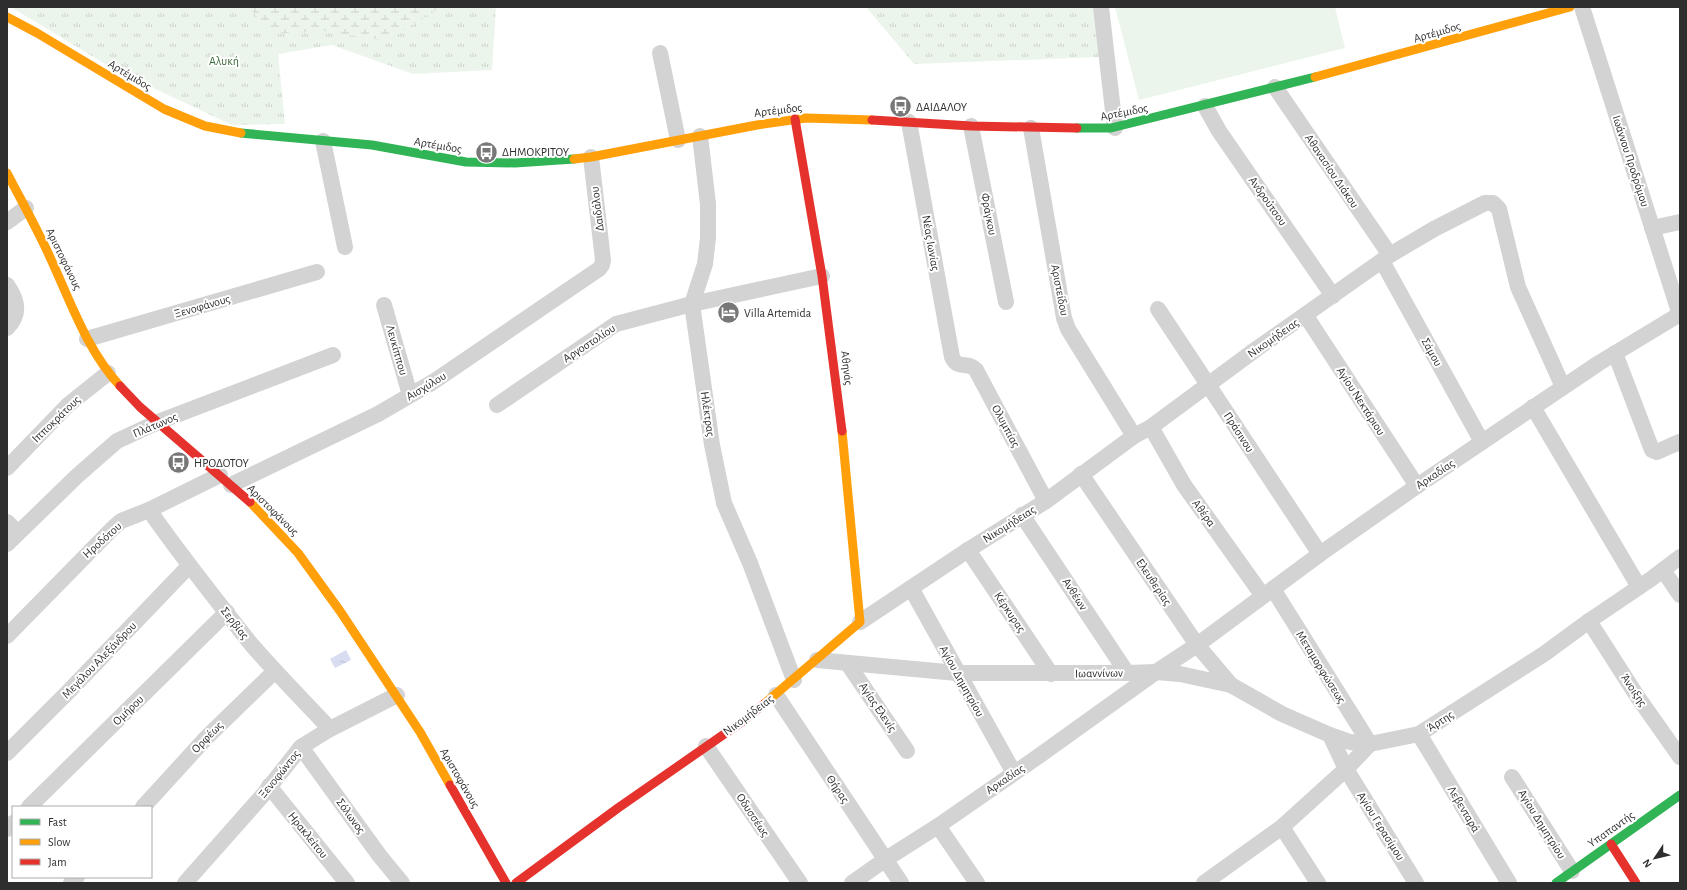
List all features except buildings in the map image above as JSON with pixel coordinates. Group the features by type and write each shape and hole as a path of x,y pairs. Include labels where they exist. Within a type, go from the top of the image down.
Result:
{"street":[{"path":"1101,7 1115,128"},
{"name":"Αρτέμιδος","path":"7,17 37,33 145,98 194,122 241,133 372,145 466,162 538,163 590,157 795,119 841,118 1031,128 1115,128 1205,106 1570,7"},
{"name":"Ιωάννου Προδρόμου","path":"1582,7 1680,315"},
{"path":"660,53 678,140"},
{"name":"Αθανασίου Διάκου","path":"1275,87 1386,258"},
{"name":"Ανδρούτσου","path":"1205,106 1219,131 1333,296"},
{"name":"Αθηνάς","path":"795,119 822,276 841,416 860,622"},
{"name":"Νέας Ιωνίας","path":"909,122 952,357 956,363"},
{"name":"Φράγκου","path":"971,126 1006,302"},
{"name":"Αριστείδου","path":"1031,128 1064,318 1071,334 1134,436"},
{"name":"Ηλέκτρας","path":"700,136 708,204 708,238 705,264 692,304 712,445 724,503 750,563 794,680"},
{"path":"323,141 345,247"},
{"name":"Δαιδάλου","path":"590,157 602,260"},
{"name":"Αριστοφάνους","path":"7,173 26,208 87,339 108,373 140,407 247,499 298,553 340,611 397,695 420,732 506,883"},
{"name":"Νικομήδειας","path":"516,883 618,808 743,721 794,680 860,622 968,550 1046,501 1134,436 1151,427 1386,258 1434,229 1485,203 1493,203 1497,205 1504,226 1518,287 1563,387"},
{"path":"7,222 26,208"},
{"path":"1652,228 1680,222"},
{"name":"Σάμου","path":"1386,258 1482,442"},
{"name":"Αισχύλου","path":"225,480 321,442 410,395 458,366 599,269 602,265 602,260"},
{"name":"Ξενοφάνους","path":"87,339 317,272"},
{"name":"Αργοστολίου","path":"497,405 616,324 692,304 822,276"},
{"path":"7,285 14,295 16,311 10,325 7,328"},
{"name":"Λενκίππου","path":"384,305 410,395"},
{"name":"Πράσινου","path":"1158,309 1320,554"},
{"name":"Αρκαδίας","path":"852,883 886,859 938,826 1156,672 1197,645 1320,554 1417,486 1615,353 1680,315"},
{"name":"Αγίου Νεκτάριου","path":"1306,316 1417,486"},
{"path":"1615,353 1652,450 1657,452 1680,443"},
{"name":"Πλάτωνος","path":"11,533 117,441 158,422 333,354"},
{"name":"Ολυμπίας","path":"956,363 959,365 970,365 976,370 1046,501"},
{"name":"Ιπποκράτους","path":"7,468 68,405 108,373"},
{"path":"1533,407 1639,587"},
{"name":"Αθέρα","path":"1151,427 1184,485 1268,592"},
{"name":"Ελευθερίας","path":"1081,474 1197,645 1231,685"},
{"name":"Ηροδότου","path":"7,636 112,528 121,521 225,480"},
{"name":"Σερβίας","path":"149,510 189,566 251,644 330,729"},
{"name":"Ανθέων","path":"1022,515 1127,673"},
{"name":"Κέρκυρας","path":"968,550 1051,674"},
{"name":"Άρτης","path":"1330,735 1350,742 1370,744 1419,734 1538,658 1680,557"},
{"name":"Μεγάλου Αλεξάνδρου","path":"7,753 75,686 189,566"},
{"path":"1663,570 1680,595"},
{"name":"Αγίου Δημητρίου","path":"911,588 1014,773"},
{"name":"Μεταμορφώσεως","path":"1268,592 1370,744"},
{"name":"Ομήρου","path":"30,806 227,612"},
{"name":"Άνοιξης","path":"1589,621 1637,696 1680,757"},
{"name":"Ιωαννίνων","path":"817,660 957,673 1051,674 1156,672 1180,674 1231,685 1282,714 1330,735"},
{"name":"Αγίας Ελενίς","path":"848,664 907,751"},
{"name":"Ορφέως","path":"144,806 207,736 276,671"},
{"name":"Ξενοφώντος","path":"185,883 258,800 268,786 302,747 330,729 397,695"},
{"name":"Θήρας","path":"776,695 901,883"},
{"name":"Λεβενταρά","path":"1419,734 1509,883"},
{"path":"1330,735 1346,769"},
{"path":"1204,883 1282,827 1346,769 1370,744"},
{"name":"Οδυσσέως","path":"706,746 800,883"},
{"name":"Σόλωνος","path":"302,747 379,854 402,883"},
{"name":"Αγίου Γερασίμου","path":"1346,769 1416,883"},
{"name":"Αγίου Δημητρίου","path":"1512,776 1572,871"},
{"name":"Ηρακλείτου","path":"268,786 347,883"},
{"name":"Υπαπαντής","path":"1556,883 1611,844 1678,801"},
{"path":"938,826 977,883"},
{"path":"1282,827 1318,883"},
{"path":"1611,844 1636,883"}],"green space":[{"name":"Αλυκή","path":"11,7 496,7 492,70 413,74 332,45 278,54 285,124 232,125 115,70"},
{"path":"246,7 441,7 387,41 324,31 271,34 254,13"},
{"path":"866,7 1094,7 1100,57 914,64"},
{"path":"1115,7 1335,7 1345,48 1139,100"}],"water":[{"path":"346,650 351,660 335,668 330,659"}],"traffic: fast":[{"path":"1077,128 1111,128 1315,77"},
{"path":"241,133 372,145 466,162 515,163 574,159"},
{"path":"1556,883 1680,795"}],"traffic: slow":[{"path":"1315,77 1570,7"},
{"path":"7,17 37,33 164,109 205,126 241,133"},
{"path":"574,159 757,125 806,118 872,120"},
{"path":"7,173 34,224 88,340 108,372 120,386"},
{"path":"764,704 860,622 842,431"},
{"path":"250,502 298,553 340,611 420,732 450,785"}],"traffic: jam":[{"path":"795,119 822,276 842,431"},
{"path":"872,120 971,126 1077,128"},
{"path":"120,386 140,407 250,502"},
{"path":"516,883 618,808 743,721 764,704"},
{"path":"450,785 506,883"},
{"path":"1611,844 1636,883"}],"place":[{"name":"ΔΑΙΔΑΛΟΥ","path":"901,107"},
{"name":"ΔΗΜΟΚΡΙΤΟΥ","path":"486,152"},
{"name":"Villa Artemida","path":"728,313"},
{"name":"ΗΡΟΔΟΤΟΥ","path":"179,463"}]}
